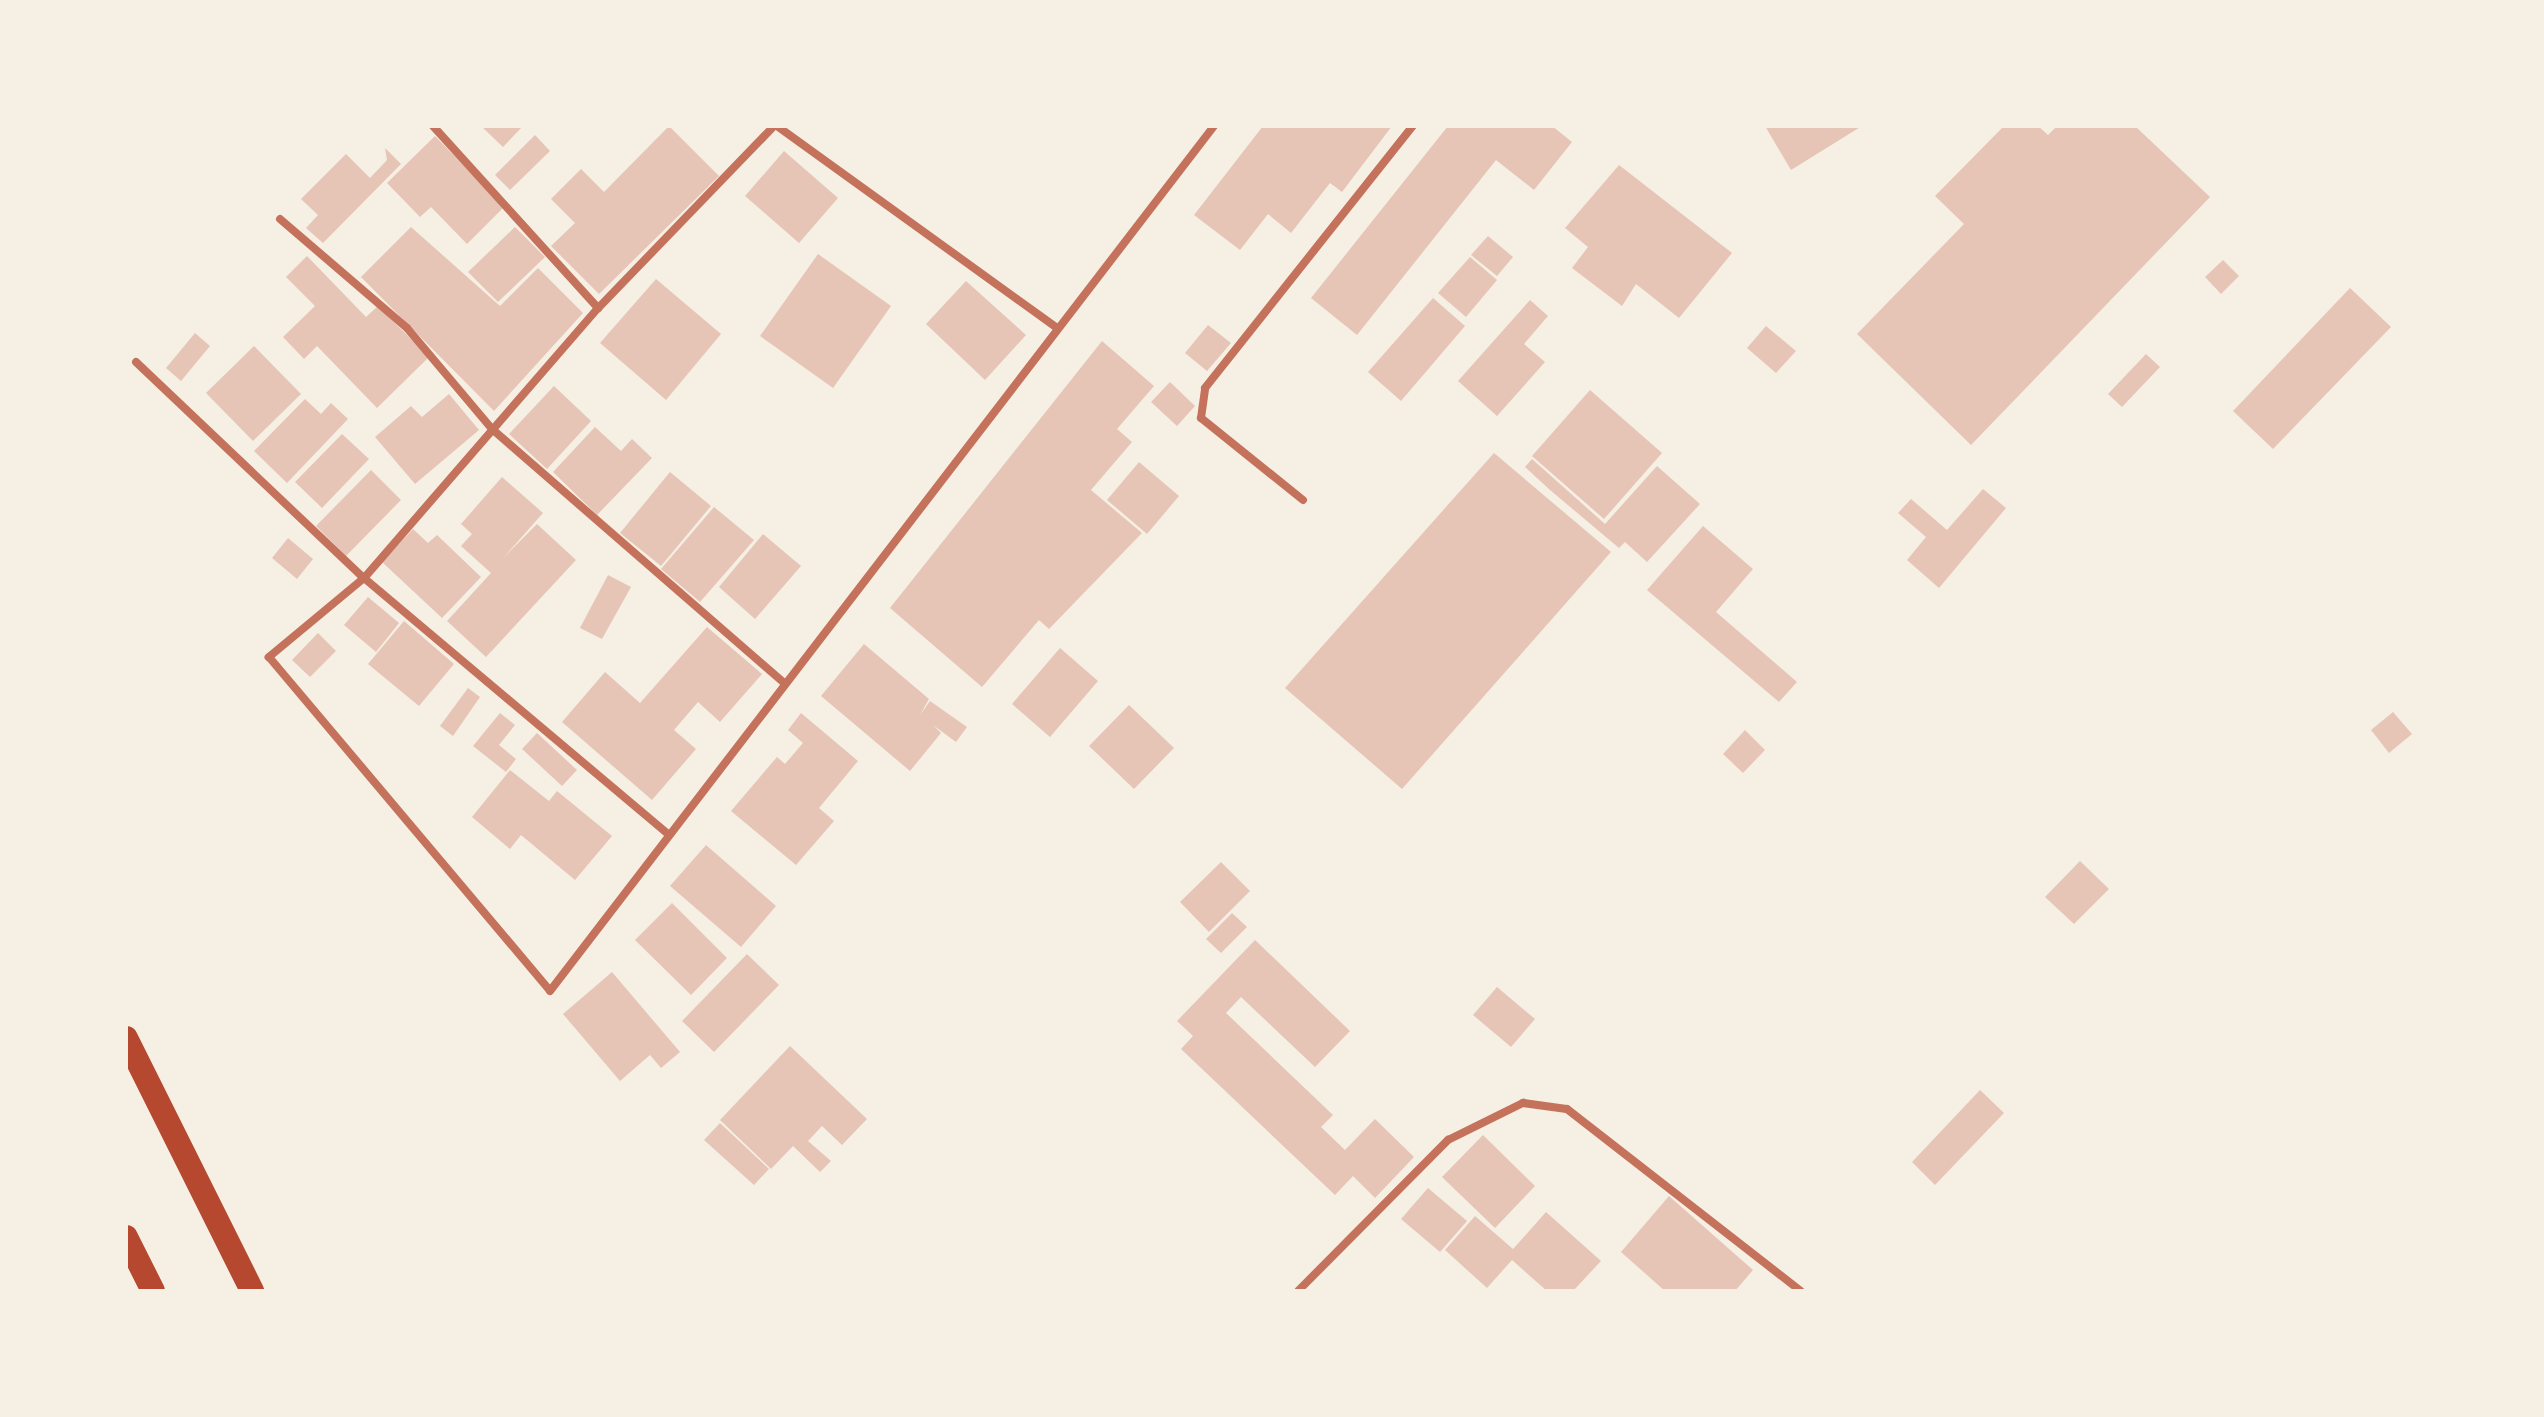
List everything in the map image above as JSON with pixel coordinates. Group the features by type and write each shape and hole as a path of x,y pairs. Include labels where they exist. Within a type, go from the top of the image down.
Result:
{"highway":[{"path":"126,1038 252,1291"},
{"path":"126,1237 153,1291"}],"street":[{"path":"433,126 598,308"},
{"path":"1057,328 775,126 598,308 364,578 269,657 550,991 1214,126"},
{"path":"1303,500 1201,418 1205,388 1413,126"},
{"path":"280,219 407,328 492,429 785,684"},
{"path":"136,362 364,578 669,835"},
{"path":"1298,1291 1448,1140 1523,1103 1567,1109 1801,1291"}],"building":[{"path":"481,126 523,126 503,147"},
{"path":"669,126 719,176 599,294 551,246 575,223 551,199 581,169 604,192"},
{"path":"1263,126 1392,126 1342,192 1330,183 1291,233 1268,214 1240,250 1194,215"},
{"path":"1448,126 1552,126 1572,142 1534,190 1496,160 1357,335 1311,298"},
{"path":"1765,126 1862,126 1791,170"},
{"path":"2004,126 2038,126 2048,135 2057,126 2135,126 2210,197 1971,445 1857,334 1964,224 1935,196"},
{"path":"535,135 550,151 510,190 495,175"},
{"path":"435,136 504,207 467,244 431,207 420,217 387,183"},
{"path":"385,148 401,164 323,243 306,228 318,215 301,199 346,154 370,178 387,160"},
{"path":"784,151 838,198 799,243 745,196"},
{"path":"1619,165 1732,253 1679,318 1636,284 1622,306 1572,268 1588,247 1565,228"},
{"path":"411,227 500,306 538,268 583,313 494,411 361,277"},
{"path":"515,227 545,257 498,302 468,272"},
{"path":"1488,236 1513,257 1497,276 1471,255"},
{"path":"818,254 891,306 833,388 760,336"},
{"path":"307,256 366,317 378,306 429,357 377,408 317,346 304,359 283,337 315,306 286,277"},
{"path":"1470,257 1497,280 1466,317 1438,293"},
{"path":"2223,260 2239,276 2221,294 2205,277"},
{"path":"656,279 721,334 666,400 600,343"},
{"path":"966,281 1026,335 985,380 926,324"},
{"path":"2350,288 2391,327 2273,449 2233,411"},
{"path":"1433,298 1465,326 1401,401 1368,372"},
{"path":"1530,300 1548,316 1524,344 1545,362 1497,416 1458,381"},
{"path":"1208,325 1231,343 1207,371 1185,353"},
{"path":"1766,326 1796,351 1776,373 1747,348"},
{"path":"195,333 210,346 181,381 166,368"},
{"path":"1102,341 1154,386 1117,429 1132,442 1091,490 1142,533 1049,629 1039,620 982,687 890,608"},
{"path":"254,346 301,394 253,441 206,393"},
{"path":"2146,354 2160,367 2122,407 2108,394"},
{"path":"1170,382 1195,406 1177,426 1151,402"},
{"path":"554,386 591,421 547,469 509,434"},
{"path":"1590,390 1662,453 1604,519 1532,456"},
{"path":"449,394 479,430 415,484 375,437 411,406 422,417"},
{"path":"305,399 321,414 331,403 348,419 287,483 254,451"},
{"path":"595,427 621,451 632,439 652,458 597,515 553,472"},
{"path":"342,434 369,459 322,508 295,482"},
{"path":"1494,453 1611,552 1402,789 1285,688"},
{"path":"1532,459 1605,524 1657,466 1700,504 1647,562 1625,542 1619,548 1550,490 1525,467"},
{"path":"1139,462 1179,496 1147,534 1107,500"},
{"path":"371,470 401,500 346,556 316,526"},
{"path":"670,472 711,506 661,566 620,533"},
{"path":"502,477 543,513 504,557 537,524 576,560 486,657 447,621 491,573 461,546 472,534 461,524"},
{"path":"1983,489 2006,508 1939,588 1907,560 1926,537 1898,513 1911,499 1947,530"},
{"path":"714,507 754,540 700,602 661,569"},
{"path":"1703,526 1753,569 1716,612 1797,682 1779,702 1647,590"},
{"path":"413,529 428,543 437,535 481,577 442,618 382,562"},
{"path":"763,534 801,566 755,619 719,587"},
{"path":"288,538 313,559 297,579 272,558"},
{"path":"608,575 631,587 602,639 580,628"},
{"path":"368,597 399,623 376,652 344,625"},
{"path":"404,621 454,664 419,706 368,664"},
{"path":"707,627 762,674 720,722 698,702 674,730 696,749 652,800 562,722 605,672 640,703"},
{"path":"318,633 336,651 310,677 292,660"},
{"path":"864,644 929,699 920,715 930,701 967,727 956,742 933,725 941,733 910,771 821,696"},
{"path":"1060,648 1098,681 1050,737 1012,704"},
{"path":"468,688 480,697 453,736 440,726"},
{"path":"1129,705 1174,748 1134,789 1089,746"},
{"path":"2393,712 2412,734 2389,753 2371,730"},
{"path":"500,713 515,725 499,745 516,759 506,772 473,746"},
{"path":"801,713 858,761 819,808 834,821 796,865 731,811 777,757 785,764 803,743 788,730"},
{"path":"1745,730 1765,750 1743,773 1723,754"},
{"path":"537,733 577,770 562,786 522,749"},
{"path":"510,770 549,801 557,791 612,836 575,880 521,835 510,849 472,817"},
{"path":"706,845 776,906 741,947 670,886"},
{"path":"2080,861 2109,889 2074,924 2045,897"},
{"path":"1221,862 1250,891 1209,932 1180,902"},
{"path":"672,903 727,958 691,995 635,940"},
{"path":"1232,913 1247,927 1221,953 1206,939"},
{"path":"1255,940 1350,1031 1315,1067 1241,997 1226,1013 1333,1115 1321,1127 1345,1150 1375,1119 1414,1157 1375,1198 1353,1176 1335,1195 1181,1049 1193,1036 1177,1021"},
{"path":"747,954 779,985 714,1052 682,1021"},
{"path":"612,972 680,1052 661,1068 650,1055 620,1081 563,1014"},
{"path":"1497,987 1535,1019 1511,1047 1473,1015"},
{"path":"790,1046 867,1119 842,1145 822,1126 808,1141 831,1161 820,1172 793,1146 771,1169 720,1120"},
{"path":"1980,1090 2004,1113 1935,1185 1912,1162"},
{"path":"720,1123 769,1169 754,1185 704,1140"},
{"path":"1483,1135 1535,1186 1495,1228 1442,1177"},
{"path":"1428,1188 1467,1221 1440,1252 1401,1219"},
{"path":"1669,1196 1753,1270 1735,1291 1665,1291 1621,1252"},
{"path":"1546,1212 1601,1261 1573,1291 1547,1291 1512,1260 1487,1288 1445,1250 1475,1216 1513,1249"}]}
